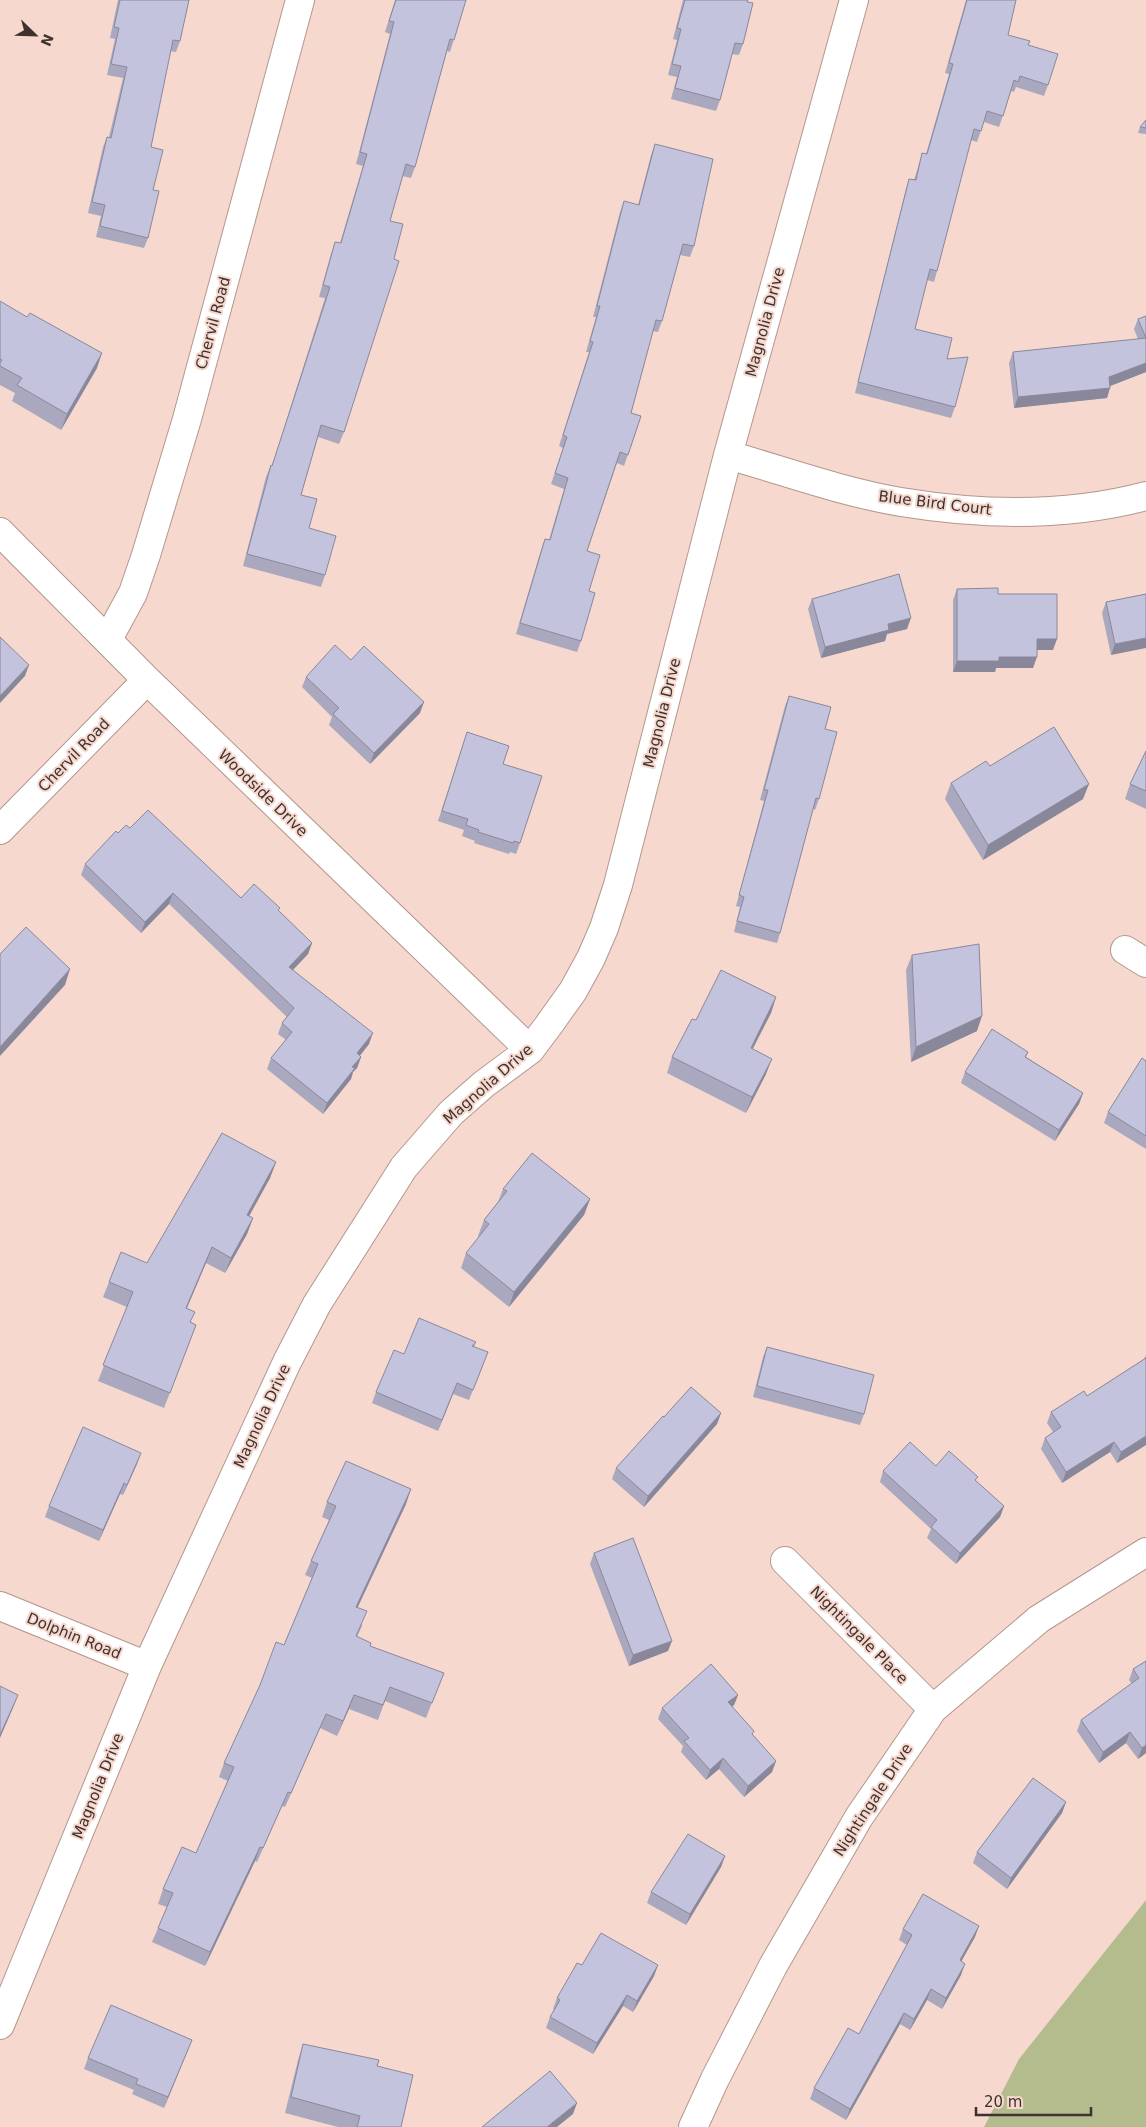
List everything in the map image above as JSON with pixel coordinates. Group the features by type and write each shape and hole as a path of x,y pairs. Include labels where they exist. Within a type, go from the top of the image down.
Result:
{"street":[{"name":"Chervil Road","path":"108,639 132,593 149,546 190,409 300,0"},
{"name":"Magnolia Drive","path":"0,2025 147,1666 287,1362 317,1304 404,1167 452,1113 484,1084 530,1050 573,991 604,928 620,876 728,455 854,0"},
{"name":"Blue Bird Court","path":"728,455 850,490 900,502 952,508 1035,511 1095,505 1146,496"},
{"name":"Woodside Drive","path":"0,532 147,680 530,1050"},
{"name":"Chervil Road","path":"0,830 147,680"},
{"name":"Nightingale Drive","path":"693,2127 715,2079 773,1966 859,1817 932,1708 1039,1619 1146,1552"},
{"name":"Nightingale Place","path":"785,1561 932,1708"},
{"name":"Dolphin Road","path":"0,1606 147,1666"}],"green space":[{"path":"1146,1900 1146,2127 984,2127 1019,2059"}],"building":[{"path":"120,0 189,0 180,41 173,40 151,147 163,150 153,190 159,191 148,238 100,226 105,205 92,202 107,137 111,138 127,67 111,64 119,28 114,27"},
{"path":"396,0 466,0 454,40 450,39 415,167 406,164 390,221 403,224 394,259 399,261 344,432 321,425 301,495 317,499 309,528 336,536 325,575 247,554 271,465 330,287 323,285 335,242 341,243 367,154 360,152 394,22 389,21"},
{"path":"685,0 748,0 747,2 753,3 743,44 735,43 720,100 675,88 681,66 672,64 681,29 677,28"},
{"path":"967,0 1016,0 1008,35 1030,41 1028,45 1058,54 1048,85 1020,76 1018,82 1014,80 1003,116 987,111 981,131 974,129 937,271 930,269 915,329 952,338 947,359 968,357 955,407 858,382 909,179 916,180 922,153 927,154 953,64 949,63"},
{"path":"1146,120 1146,128 1140,127"},
{"path":"655,144 713,159 694,246 683,244 662,321 656,320 631,413 641,416 628,455 620,452 587,551 600,555 589,591 595,593 581,641 520,623 545,539 550,540 568,478 555,473 567,437 563,435 593,342 590,341 600,306 597,306 624,201 639,205"},
{"path":"0,301 27,317 30,313 102,353 67,414 17,385 22,378 0,366 2,360 0,359"},
{"path":"1146,316 1146,338 1138,319"},
{"path":"1146,338 1146,363 1109,377 1110,388 1018,397 1013,352"},
{"path":"899,574 911,618 888,624 889,630 825,647 812,599"},
{"path":"998,588 998,594 1057,594 1057,639 1037,639 1037,657 999,657 999,661 957,661 957,589"},
{"path":"1146,594 1146,638 1115,644 1106,602"},
{"path":"0,637 29,665 0,696"},
{"path":"335,645 351,660 364,646 424,702 374,753 333,714 339,708 306,677"},
{"path":"789,696 831,707 825,729 837,732 819,799 816,798 780,933 737,921 744,897 739,895 768,790 764,790"},
{"path":"1054,727 1089,784 988,845 951,783 986,761 990,766"},
{"path":"467,732 509,746 503,764 542,776 520,843 514,841 513,843 478,832 479,830 466,825 468,819 442,811"},
{"path":"1146,751 1146,791 1130,784"},
{"path":"148,810 241,898 254,884 280,908 278,910 312,943 289,967 373,1033 357,1053 361,1057 352,1067 355,1068 327,1103 271,1058 292,1032 282,1023 294,1008 173,893 145,922 85,864 116,831 118,833 126,825 130,828"},
{"path":"26,927 70,969 0,1047 0,954"},
{"path":"979,944 982,1016 916,1047 912,955"},
{"path":"721,970 776,997 751,1048 772,1059 752,1097 672,1057 692,1019 696,1020"},
{"path":"992,1029 1028,1052 1025,1057 1083,1093 1059,1130 965,1072"},
{"path":"1142,1058 1146,1061 1146,1136 1108,1112"},
{"path":"222,1133 276,1162 247,1215 253,1218 231,1258 212,1247 186,1308 195,1312 190,1322 196,1325 170,1393 103,1365 133,1292 109,1282 121,1252 147,1263"},
{"path":"532,1153 590,1199 514,1292 466,1253 489,1224 484,1220 507,1191 503,1189"},
{"path":"419,1318 476,1342 472,1346 488,1352 473,1390 457,1383 442,1420 376,1392 394,1350 404,1354"},
{"path":"767,1347 874,1375 864,1414 757,1386"},
{"path":"1146,1358 1146,1436 1121,1452 1114,1442 1066,1472 1045,1438 1061,1427 1051,1412 1084,1391 1087,1396"},
{"path":"691,1387 721,1413 648,1496 616,1468"},
{"path":"83,1427 141,1453 127,1485 124,1483 103,1530 49,1506"},
{"path":"910,1442 936,1466 949,1451 978,1477 975,1480 1004,1506 960,1553 931,1527 937,1520 883,1471"},
{"path":"346,1461 411,1489 356,1607 367,1611 356,1636 371,1643 370,1646 444,1673 432,1703 390,1687 383,1705 354,1695 343,1721 326,1714 291,1793 288,1792 263,1848 260,1847 210,1952 158,1928 173,1893 163,1889 182,1847 196,1853 234,1767 224,1763 260,1685 276,1642 284,1645 318,1564 311,1561 336,1506 327,1502"},
{"path":"633,1538 672,1641 633,1655 594,1553"},
{"path":"1146,1661 1146,1745 1142,1748 1130,1732 1103,1752 1081,1720 1139,1678 1133,1669"},
{"path":"711,1664 738,1695 728,1702 754,1731 752,1734 776,1761 748,1786 723,1758 710,1770 684,1741 689,1738 662,1708"},
{"path":"0,1686 18,1695 0,1735"},
{"path":"1033,1778 1066,1802 1011,1878 977,1852"},
{"path":"688,1834 725,1856 690,1914 651,1892"},
{"path":"923,1894 979,1926 960,1960 965,1964 946,1998 931,1989 914,2019 904,2013 850,2109 814,2088 848,2028 859,2034 912,1935 903,1929"},
{"path":"601,1933 658,1965 637,2001 627,1995 597,2043 550,2017 560,2000 557,1998 577,1963 582,1965"},
{"path":"111,2005 192,2040 168,2097 136,2084 138,2079 88,2058"},
{"path":"303,2044 379,2060 377,2066 413,2075 401,2127 357,2127 360,2116 291,2097"},
{"path":"550,2071 577,2103 547,2127 482,2127"}]}
